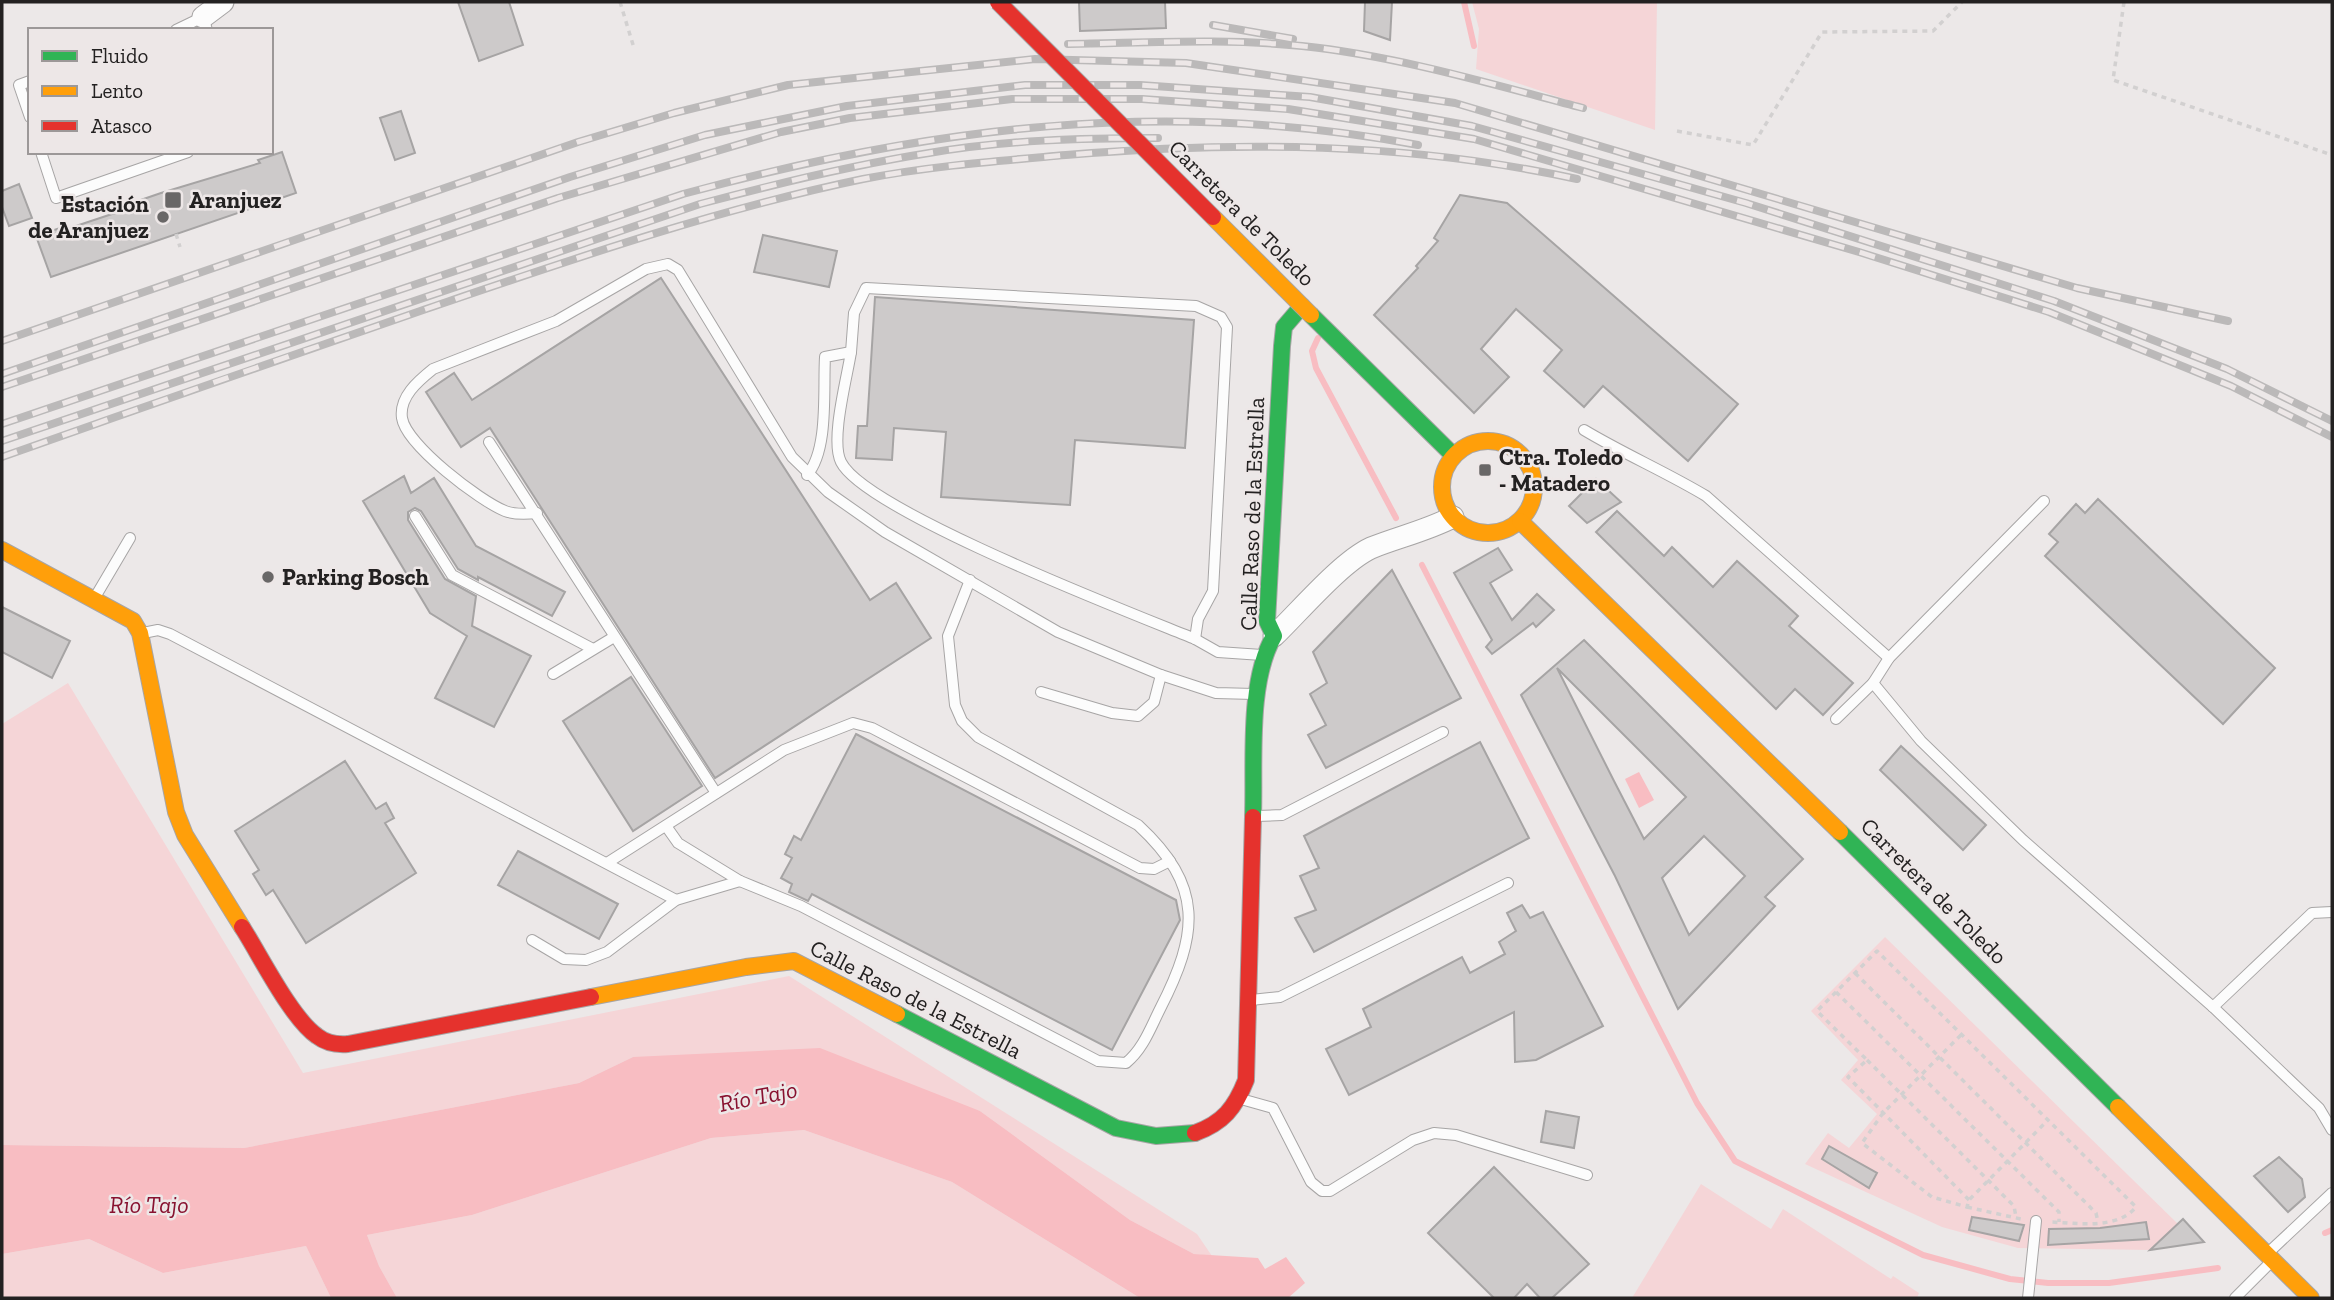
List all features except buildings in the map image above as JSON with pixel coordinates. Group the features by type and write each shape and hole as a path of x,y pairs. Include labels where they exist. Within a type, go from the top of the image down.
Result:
{"street":[{"path":"205,23 223,2"},
{"name":"Carretera de Toledo","path":"998,2 1454,456"},
{"name":"Calle Raso de la Estrella","path":"140,633 176,812 185,835 304,1025 318,1039 333,1045 348,1044 746,967 794,961 1116,1128 1149,1138 1179,1137 1230,1116 1241,1099 1246,1080 1246,1000 1257,694 1264,655 1274,636 1267,621 1284,327 1307,310"},
{"path":"1487,441 1505,444 1520,454 1531,470 1535,488 1531,506 1520,521 1504,531 1486,534 1468,529 1453,517 1444,503 1442,486 1445,470 1454,456 1469,445 1487,441"},
{"path":"1274,636 1352,560 1370,549 1427,530 1453,517"},
{"name":"Carretera de Toledo","path":"1520,521 1674,667 2311,1298"},
{"path":"2,550 133,621 140,633"}],"lane":[{"path":"184,28 205,23"},
{"path":"24,83 28,106"},
{"path":"42,154 56,198 182,154"},
{"path":"537,513 524,515 505,511 428,457 411,439 402,417 406,397 417,382 433,369 556,321 659,265 668,264 678,271 792,457 807,475 885,532 1058,632 1161,675 1216,693 1257,694"},
{"path":"1195,639 1198,619 1213,592 1227,327 1222,317 1196,306 866,288 854,313 837,444 841,463 862,484 919,520 1195,639 1218,652 1264,655"},
{"path":"807,475 817,463 820,448 825,357 850,352"},
{"path":"1584,430 1627,456 1675,477 1706,496 1889,658"},
{"path":"489,442 716,793"},
{"path":"1836,719 1873,683 1889,658 2044,501"},
{"path":"415,516 452,575 593,649"},
{"path":"93,600 130,538"},
{"path":"666,826 678,844 740,881 801,906 1098,1061 1126,1063 1138,1053 1174,981 1191,910 1184,886 1157,842 1138,825 978,737 962,721 955,705 948,636 970,580"},
{"path":"140,633 158,630 170,634 676,900"},
{"path":"553,674 614,637"},
{"path":"1041,692 1112,713 1138,716 1154,702 1161,675"},
{"path":"1873,683 1921,741 2023,840 2213,1007 2319,1108 2332,1130"},
{"path":"607,863 784,750 852,723 872,728 1140,868 1154,869 1170,861"},
{"path":"1252,816 1282,815 1443,732"},
{"path":"532,940 564,959 586,960 607,952 676,900 740,881"},
{"path":"1246,1000 1280,997 1508,883"},
{"path":"2213,1007 2312,914 2332,912"},
{"path":"1241,1099 1273,1108 1311,1182 1322,1191 1329,1191 1413,1140 1434,1133 1456,1135 1587,1175"},
{"path":"2235,1298 2271,1256 2332,1194"},
{"path":"2028,1295 2036,1221"}],"path":[{"path":"620,2 634,48"},
{"path":"1677,131 1753,145 1822,32 1933,31 1962,2"},
{"path":"2124,2 2113,80 2332,155"},
{"path":"176,234 180,247"},
{"path":"1961,1035 1901,1095 1884,1113 1862,1143 1932,1197 1967,1207 2016,1218 2059,1222 2121,1219 2136,1208 1877,951 1817,1011 1901,1095 1989,1180 2014,1206 2016,1218"},
{"path":"1855,973 2096,1213 2098,1222"},
{"path":"1836,992 2059,1212 2059,1222"},
{"path":"1867,1060 1848,1077 1969,1200"},
{"path":"1967,1207 1969,1200 2047,1121"}],"shaded area":[{"path":"1472,2 1657,2 1655,130 1476,69 1479,29"},
{"path":"68,683 303,1073 789,976 1197,1234 1212,1256 1194,1254 1130,1220 980,1111 633,1057 579,1083 244,1148 2,1145 2,724"},
{"path":"1885,937 2178,1224 2150,1250 2018,1248 1942,1227 1805,1164 1828,1133 1849,1148 1877,1114 1841,1080 1858,1060 1811,1011"},
{"path":"804,1130 952,1182 1140,1298 397,1298 379,1266 367,1235 472,1215 711,1138"},
{"path":"1701,1184 1771,1229 1783,1209 1891,1279 1893,1276 1919,1293 1917,1298 1632,1298"},
{"path":"89,1239 163,1273 306,1246 331,1298 2,1298 2,1254"}],"water":[{"path":"1639,772 1654,800 1639,808 1625,779"},
{"name":"Río Tajo","path":"820,1048 980,1111 1130,1220 1194,1254 1258,1258 1265,1269 1286,1257 1305,1283 1288,1298 1140,1298 952,1182 804,1130 711,1138 472,1215 367,1235 379,1266 397,1298 331,1298 306,1246 163,1273 89,1239 2,1254 2,1145 244,1148 579,1083 633,1057"}],"waterway":[{"path":"1464,2 1474,46"},
{"path":"1318,338 1312,351 1316,368 1396,518"},
{"path":"1422,565 1697,1103 1735,1161 1923,1255 2010,1279 2048,1283 2109,1283 2218,1268"},
{"path":"2325,1233 2332,1230"}],"railway":[{"path":"1213,25 1293,39"},
{"path":"1068,44 1215,42 1302,46 1409,64 1583,108"},
{"path":"2,341 578,142 674,113 788,85 1035,59 1186,63 1455,103 2077,288 2228,321"},
{"path":"2,374 570,177 705,135 847,106 1025,85 1140,85 1310,97 1472,126 1746,203 2054,301 2227,369 2332,421"},
{"path":"2,387 558,198 781,132 850,118 1012,99 1142,99 1288,109 1474,139 1859,252 2049,312 2231,386 2332,437"},
{"path":"2,424 683,194 866,151 957,136 1048,126 1139,122 1231,123 1324,131 1418,145"},
{"path":"2,441 700,204 842,169 957,149 1043,141 1158,138"},
{"path":"2,457 588,255 807,191 888,174 964,164 1130,150 1258,147 1386,151 1513,167 1577,179"}],"traffic: fast":[{"path":"1253,817 1256,699 1265,655 1274,636 1267,621 1282,346 1284,327 1302,306"},
{"path":"1311,315 1454,456"},
{"path":"1840,832 2118,1107"},
{"path":"897,1014 1116,1128 1156,1136 1195,1133"}],"traffic: slow":[{"path":"1213,217 1311,315"},
{"path":"1488,441 1506,445 1520,455 1530,469 1534,487 1530,505 1520,519 1506,529 1488,533 1470,529 1456,519 1446,505 1442,487 1446,469 1456,455 1470,445 1488,441"},
{"path":"1520,521 1840,832"},
{"path":"2,550 133,621 140,633 176,812 185,835 242,927"},
{"path":"591,997 746,967 794,961 897,1014"},
{"path":"2118,1107 2311,1298"}],"traffic: jam":[{"path":"998,2 1213,217"},
{"path":"1195,1133 1227,1113 1246,1080 1253,817"},
{"path":"242,927 297,1015 317,1036 331,1043 348,1044 591,997"}],"place":[{"name":"Aranjuez","path":"173,200"},
{"name":"Estación de Aranjuez","path":"163,217"},
{"name":"Ctra. Toledo - Matadero","path":"1485,470"},
{"name":"Parking Bosch","path":"268,577"}]}
